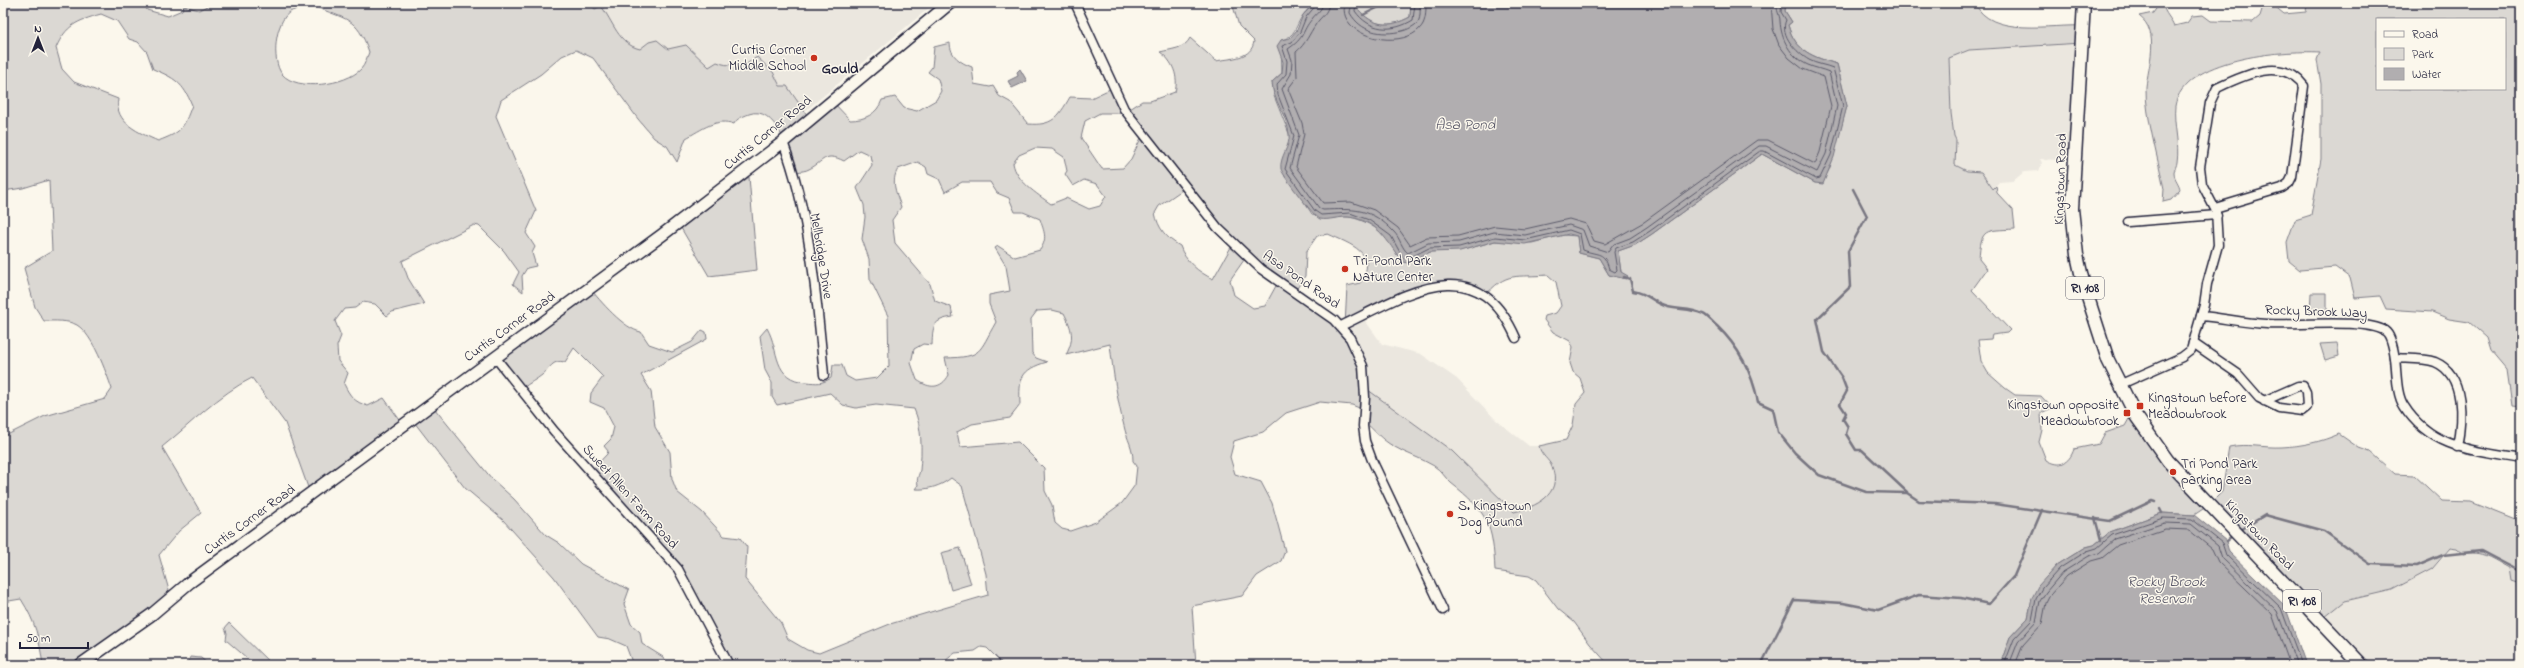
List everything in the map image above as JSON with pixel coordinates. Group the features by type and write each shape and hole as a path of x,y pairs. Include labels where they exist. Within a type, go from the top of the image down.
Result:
{"main road":[{"name":"Kingstown Road","path":"2084,3 2072,210 2074,232 2077,255 2091,310 2119,385 2136,416 2168,461 2362,665"}],"street":[{"name":"Curtis Corner Road","path":"80,665 662,235 783,142 950,3"},
{"name":"Asa Pond Road","path":"1075,3 1124,109 1218,228 1261,269 1341,326 1358,350 1363,366 1365,397 1363,426 1365,441 1372,460 1443,610"},
{"path":"2119,385 2182,357 2191,350 2201,316 2207,284 2218,245 2216,212 2202,184 2200,167 2210,103 2217,88 2248,76 2276,68 2291,73 2304,86 2292,177 2289,183 2282,188 2216,212 2128,222"},
{"name":"Mellbridge Drive","path":"783,142 793,167 806,236 819,322 824,375"},
{"path":"1341,326 1418,290 1443,285 1457,286 1483,293 1493,300 1506,316 1516,338"},
{"name":"Rocky Brook Way","path":"2201,316 2267,324 2361,325 2383,330 2387,333 2395,358 2399,391 2404,406 2423,426 2442,442 2457,447 2521,459"},
{"path":"2193,343 2238,374 2259,398 2264,401 2279,408 2302,411 2307,407 2306,392 2303,386 2298,386 2264,401"},
{"name":"Sweet Allen Farm Road","path":"495,357 554,431 678,569 729,665"},
{"path":"2395,358 2436,362 2456,384 2460,402 2461,428 2457,447"}],"shaded area":[{"name":"Curtis Corner Middle School","path":"588,3 935,3 804,112 799,106 793,92 780,86 773,75 748,62 745,65 739,63 728,67 717,62 709,67 686,45 668,49 654,42 649,42 640,49 630,47 607,19 601,6 595,9"},
{"path":"2081,43 2076,161 2040,159 2042,163 2039,171 2024,172 2013,181 1999,182 1993,189 1981,172 1967,171 1955,165 1956,140 1954,136 1951,113 1949,58 1969,50"},
{"path":"1364,319 1382,344 1421,354 1457,379 1496,420 1529,446 1539,446 1541,453 1552,465 1555,476 1554,488 1542,502 1532,508 1514,512 1452,451 1364,387 1345,327"},
{"path":"2450,548 2457,549 2463,554 2474,551 2493,557 2509,568 2511,581 2517,583 2521,665 2356,665 2320,621 2345,601 2392,590 2432,569 2445,556"}],"green space":[{"path":"3,3 144,3 147,10 168,16 182,10 184,6 199,10 213,3 588,3 595,9 601,6 621,37 632,46 640,49 649,42 657,40 668,49 686,45 709,67 717,62 726,65 745,65 757,57 773,72 780,86 787,86 809,118 832,101 850,120 861,119 870,115 877,109 882,100 895,97 904,108 917,111 936,100 941,91 938,79 928,72 932,67 934,47 950,43 950,48 954,55 972,67 974,84 990,87 993,86 999,96 1010,102 1028,124 1043,124 1054,119 1058,115 1070,97 1091,98 1110,89 1124,113 1142,101 1150,101 1175,92 1176,81 1174,70 1165,56 1160,52 1181,46 1188,42 1190,38 1216,61 1240,57 1245,54 1252,47 1254,41 1239,26 1232,3 1315,3 1304,13 1292,34 1286,39 1281,40 1282,73 1272,82 1274,96 1290,136 1285,177 1297,191 1312,214 1329,218 1349,217 1365,222 1378,230 1384,236 1394,248 1397,255 1415,260 1430,252 1467,249 1495,241 1532,243 1563,235 1577,236 1579,253 1599,258 1609,275 1616,276 1621,272 1618,251 1635,245 1652,234 1762,154 1815,183 1824,179 1829,170 1847,106 1837,64 1820,59 1806,52 1800,47 1791,34 1788,25 1792,22 1785,11 1786,3 1975,3 1983,14 1994,21 2008,25 2023,27 2083,26 2081,43 1969,50 1949,58 1951,113 1954,136 1956,140 1955,165 1967,171 1981,172 1993,189 1996,186 1997,193 2013,210 2015,229 1991,231 1983,236 1981,241 1979,259 1987,269 1972,290 2010,330 2007,333 1992,335 1991,339 1978,340 1981,361 1988,373 2015,395 2041,396 2052,408 2041,413 2042,430 2039,442 2046,460 2055,464 2063,463 2069,458 2074,449 2099,444 2105,433 2125,426 2130,417 2209,505 2194,515 2162,513 2110,532 2094,545 2086,547 2057,565 2032,598 2028,618 2010,637 2000,665 1609,665 1590,644 1574,622 1558,609 1536,580 1529,576 1495,571 1490,531 1481,511 1439,470 1429,463 1398,449 1385,441 1365,422 1364,410 1352,405 1320,402 1286,413 1263,432 1234,441 1230,457 1235,474 1261,482 1272,503 1285,551 1281,561 1257,576 1242,596 1192,606 1196,665 1004,665 987,648 981,647 975,651 955,653 940,665 721,665 728,662 691,590 591,471 607,454 608,451 604,446 611,439 614,427 604,408 590,402 591,393 603,377 574,348 565,362 561,361 554,363 542,375 523,388 496,355 589,287 606,307 620,320 634,330 641,332 649,344 672,352 692,342 702,330 706,332 707,339 641,375 651,391 655,427 670,452 672,479 677,492 702,512 724,536 740,538 747,547 745,579 781,623 788,639 807,650 819,653 890,624 988,595 986,574 962,486 951,478 934,487 915,489 918,485 917,481 920,470 921,447 919,423 914,409 876,405 856,408 843,405 830,393 777,405 772,397 772,383 765,370 760,336 767,328 782,370 788,376 796,380 814,383 825,381 831,378 833,365 842,365 846,376 855,381 877,378 889,366 888,316 870,279 869,259 862,239 865,217 864,205 857,188 872,165 870,155 859,150 844,161 837,158 828,157 808,170 797,172 786,143 780,132 774,123 766,116 758,113 749,114 742,117 734,124 721,122 709,125 686,138 677,162 667,146 654,138 638,119 593,58 576,50 562,56 541,74 501,100 496,116 536,211 526,233 535,247 532,253 536,266 527,268 522,276 523,292 513,284 519,272 504,251 479,226 474,225 402,261 408,278 424,304 392,312 387,316 375,304 363,302 355,308 344,309 335,321 341,336 337,346 338,361 348,373 344,384 348,392 359,403 368,406 384,398 402,423 310,493 285,423 252,378 228,392 162,447 201,513 179,531 159,555 170,594 78,665 43,665 36,631 21,599 3,602 3,437 45,416 105,399 112,389 94,345 83,330 77,325 69,322 44,321 35,307 24,268 52,251 49,180 23,188 3,191","holes":["314,6 342,17 354,25 360,32 369,52 361,69 354,75 344,79 310,85 289,80 282,74 276,60 276,42 278,32 285,17 290,12","101,14 117,21 129,39 138,42 147,52 153,69 167,75 182,86 192,105 181,129 158,141 136,131 124,121 120,115 118,99 74,82 62,69 56,48 68,29 85,19","1100,113 1123,113 1141,138 1131,159 1123,168 1102,169 1081,138 1085,121","1035,148 1052,149 1064,157 1067,171 1065,174 1073,186 1084,180 1097,184 1106,196 1100,206 1089,209 1066,198 1051,204 1018,176 1013,163 1019,155","918,162 926,167 928,174 939,179 945,192 962,182 990,182 997,193 1009,198 1015,212 1023,212 1040,219 1044,231 1045,238 1040,250 1015,257 998,246 995,248 1006,266 1010,291 989,295 989,304 996,322 986,341 982,347 973,354 945,358 949,375 946,380 935,386 926,385 917,380 911,363 914,349 923,344 932,345 933,333 937,322 953,317 951,307 935,301 930,284 895,243 892,220 901,207 894,183 898,169","1182,190 1219,236 1231,247 1213,279 1197,269 1185,256 1180,246 1163,232 1155,213 1159,206","1328,234 1360,251 1367,264 1365,273 1360,283 1347,286 1345,326 1434,288 1455,288 1484,297 1499,283 1513,277 1548,275 1556,282 1561,306 1556,313 1545,316 1544,320 1553,332 1570,341 1573,347 1570,363 1573,372 1580,378 1585,393 1576,404 1573,425 1566,440 1539,446 1541,452 1552,467 1554,477 1554,485 1545,498 1530,507 1514,512 1452,451 1364,387 1356,349 1331,320 1294,293 1305,276 1306,252 1317,236","1244,260 1277,284 1265,306 1253,308 1234,295 1230,280","1052,310 1064,313 1071,329 1071,344 1066,355 1110,344 1125,431 1132,451 1133,461 1137,466 1135,485 1122,503 1096,522 1070,531 1062,529 1055,523 1052,505 1045,491 1044,468 1018,442 960,447 957,432 972,424 1010,418 1020,405 1020,388 1023,376 1031,368 1047,362 1036,358 1032,353 1031,319 1037,311"]},
{"path":"1360,3 1411,3 1410,17 1396,23 1382,24 1364,15 1358,9"},
{"path":"2264,3 2272,4 2284,14 2306,12 2307,3 2521,3 2521,406 2512,405 2507,370 2491,351 2487,338 2469,322 2449,319 2432,312 2386,309 2380,296 2355,298 2350,278 2335,267 2300,270 2289,261 2287,242 2295,220 2311,215 2321,159 2321,84 2317,60 2320,52 2282,53 2236,60 2214,67 2196,77 2182,90 2175,106 2178,155 2174,173 2180,190 2171,200 2163,202 2164,189 2146,99 2146,88 2152,50 2150,31 2146,23 2139,16 2153,13 2158,6 2163,5 2174,26 2187,23 2192,16 2203,15 2211,21 2253,22 2260,16"},
{"path":"749,177 757,270 709,276 681,228"},
{"path":"2311,293 2327,293 2327,313 2310,313"},
{"path":"2337,343 2339,356 2325,360 2320,344"},
{"path":"430,403 492,479 514,499 546,535 559,543 581,564 629,590 624,604 631,624 640,632 642,644 663,657 668,665 633,665 626,646 610,639 598,637 554,577 503,520 465,488 411,418"},
{"path":"2339,434 2359,448 2370,452 2395,474 2414,475 2442,501 2471,502 2521,522 2521,633 2517,583 2511,581 2509,568 2487,556 2476,553 2463,554 2457,549 2450,548 2432,569 2392,590 2345,601 2320,621 2209,505 2222,492 2229,447 2242,445 2275,447 2297,446"},
{"path":"960,548 971,584 951,590 941,553"},
{"path":"229,623 272,665 255,665 226,640 227,633 225,628"},
{"path":"190,657 201,658 209,665 188,665"}],"water":[{"name":"Asa Pond","path":"1315,3 1360,3 1358,9 1364,15 1376,22 1389,24 1403,21 1410,17 1411,3 1786,3 1785,11 1792,22 1788,25 1791,34 1800,47 1806,52 1820,59 1837,64 1847,106 1834,157 1823,184 1815,183 1762,154 1652,234 1635,245 1618,251 1621,272 1628,276 1626,279 1609,275 1599,258 1579,253 1577,236 1569,234 1525,244 1495,241 1460,251 1430,252 1408,263 1402,262 1381,233 1367,222 1348,217 1320,219 1317,217 1299,196 1281,169 1289,134 1286,121 1273,89 1272,82 1282,73 1283,62 1277,46 1281,40 1290,38 1297,30 1303,15"},
{"path":"1020,69 1027,81 1012,88 1008,81 1018,76 1017,72"},
{"name":"Rocky Brook Reservoir","path":"2162,513 2194,515 2226,541 2229,552 2285,606 2306,665 2000,665 2010,637 2028,618 2032,598 2038,586 2057,565 2086,547 2094,545 2110,532"}],"waterway":[{"path":"1363,15 1387,3"},
{"path":"1853,189 1867,216 1848,251 1850,287 1817,319 1824,352 1842,378 1847,391 1840,404 1846,413 1843,419 1848,427 1846,434 1856,450 1862,450 1907,492"},
{"path":"1624,277 1630,279 1633,291 1644,294 1658,303 1672,308 1699,312 1707,316 1725,334 1744,361 1752,380 1758,402 1773,409 1778,432 1795,453 1819,475 1866,492 1907,493 1919,501 1995,504 2110,521 2152,501 2155,502"},
{"path":"2160,509 2162,513"},
{"path":"1761,665 1794,600 1843,603 1878,610 1919,595 1961,598 1989,604 2014,576 2042,510"},
{"path":"2239,531 2265,515 2324,531 2370,564 2417,566 2443,555 2481,551 2521,572"},
{"path":"2095,518 2101,540"},
{"path":"2226,541 2233,535"}],"place":[{"name":"Curtis Corner Middle School","path":"814,58"},
{"name":"Tri-Pond Park Nature Center","path":"1345,269"},
{"name":"Kingstown before Meadowbrook","path":"2140,406"},
{"name":"Kingstown opposite Meadowbrook","path":"2127,413"},
{"name":"Tri Pond Park parking area","path":"2173,472"},
{"name":"S. Kingstown Dog Pound","path":"1450,514"}],"district":[{"name":"Gould","path":"840,69"}]}
